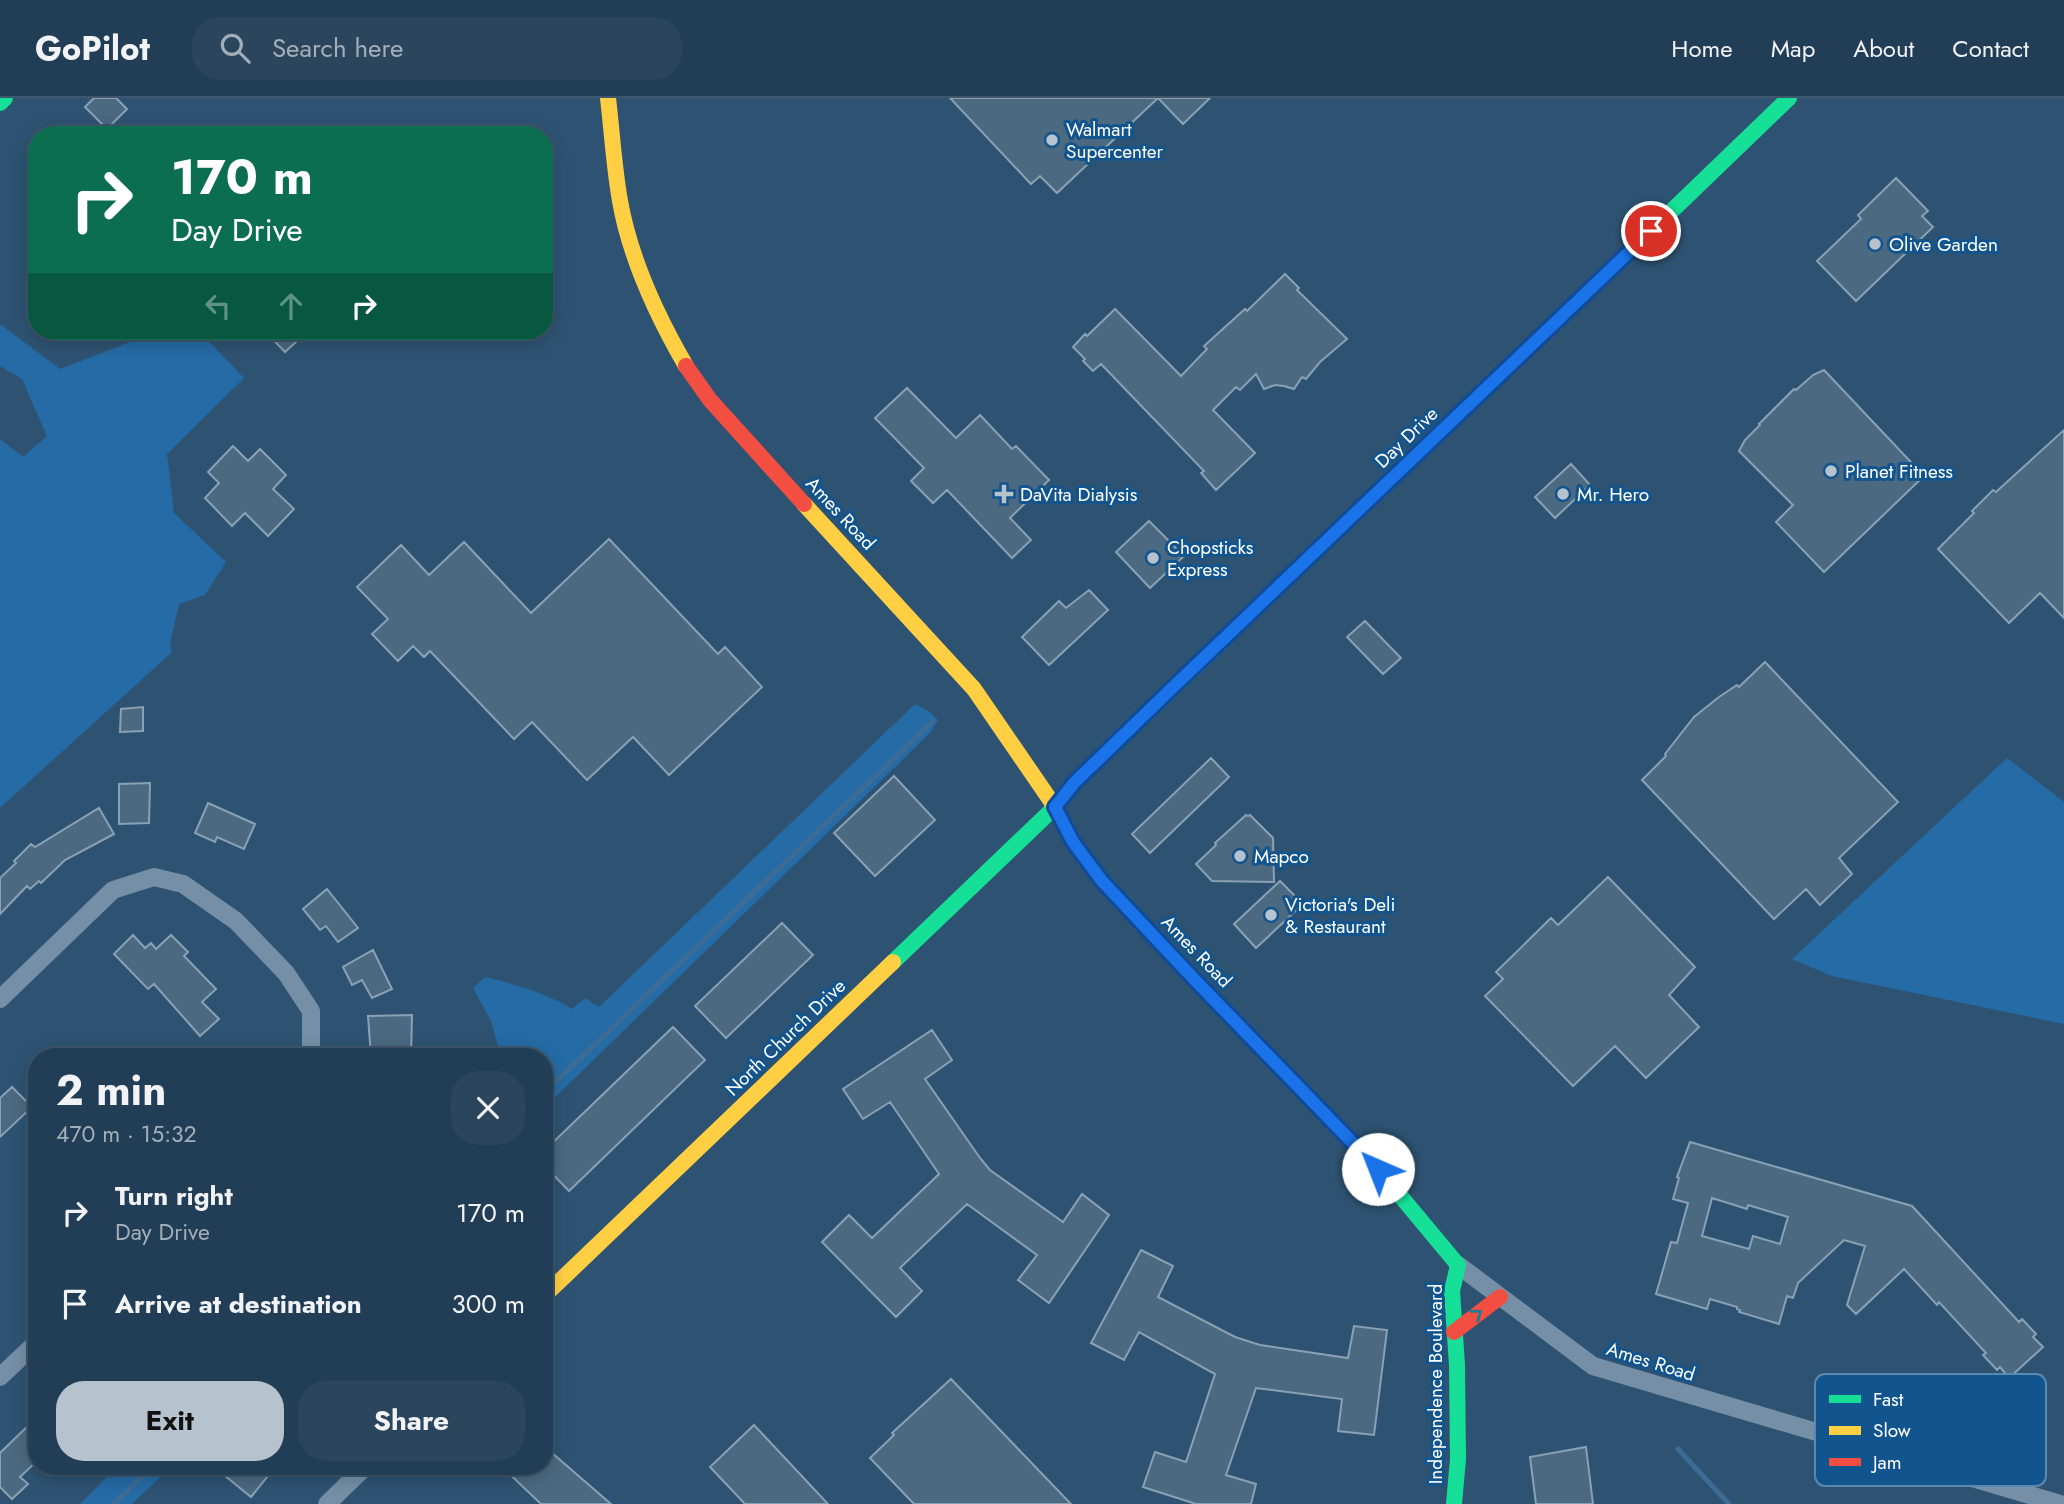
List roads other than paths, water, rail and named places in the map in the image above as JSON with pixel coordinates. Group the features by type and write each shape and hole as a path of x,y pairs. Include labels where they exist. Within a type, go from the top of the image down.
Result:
{"street":[{"path":"0,103 5,98"},
{"name":"Ames Road","path":"608,98 620,202 629,236 649,298 685,365 710,400 776,474 974,689 1055,807 1073,842 1102,881 1378,1169 1458,1265 1593,1366 1815,1434"},
{"name":"Day Drive","path":"1055,807 1074,783 1169,691 1789,98"},
{"name":"North Church Drive","path":"553,1287 1055,807"},
{"path":"0,999 114,890 154,877 183,884 236,921 286,973 311,1011 311,1048"},
{"name":"Independence Boulevard","path":"1454,1504 1458,1459 1452,1291 1458,1265"},
{"path":"1454,1332 1500,1297"},
{"path":"0,1377 28,1351"},
{"path":"327,1504 357,1475"},
{"name":"Ames Road","path":"1984,1486 2030,1500 2060,1504"}],"waterway":[{"path":"553,1084 933,721"},
{"path":"1678,1449 1729,1504"},
{"path":"114,1504 144,1475"}],"place":[{"name":"Walmart Supercenter","path":"1052,140"},
{"name":"Olive Garden","path":"1875,244"},
{"name":"Planet Fitness","path":"1831,471"},
{"name":"DaVita Dialysis","path":"1004,494"},
{"name":"Mr. Hero","path":"1563,494"},
{"name":"Chopsticks Express","path":"1153,558"},
{"name":"Mapco","path":"1240,856"},
{"name":"Victoria's Deli & Restaurant","path":"1271,915"}]}
